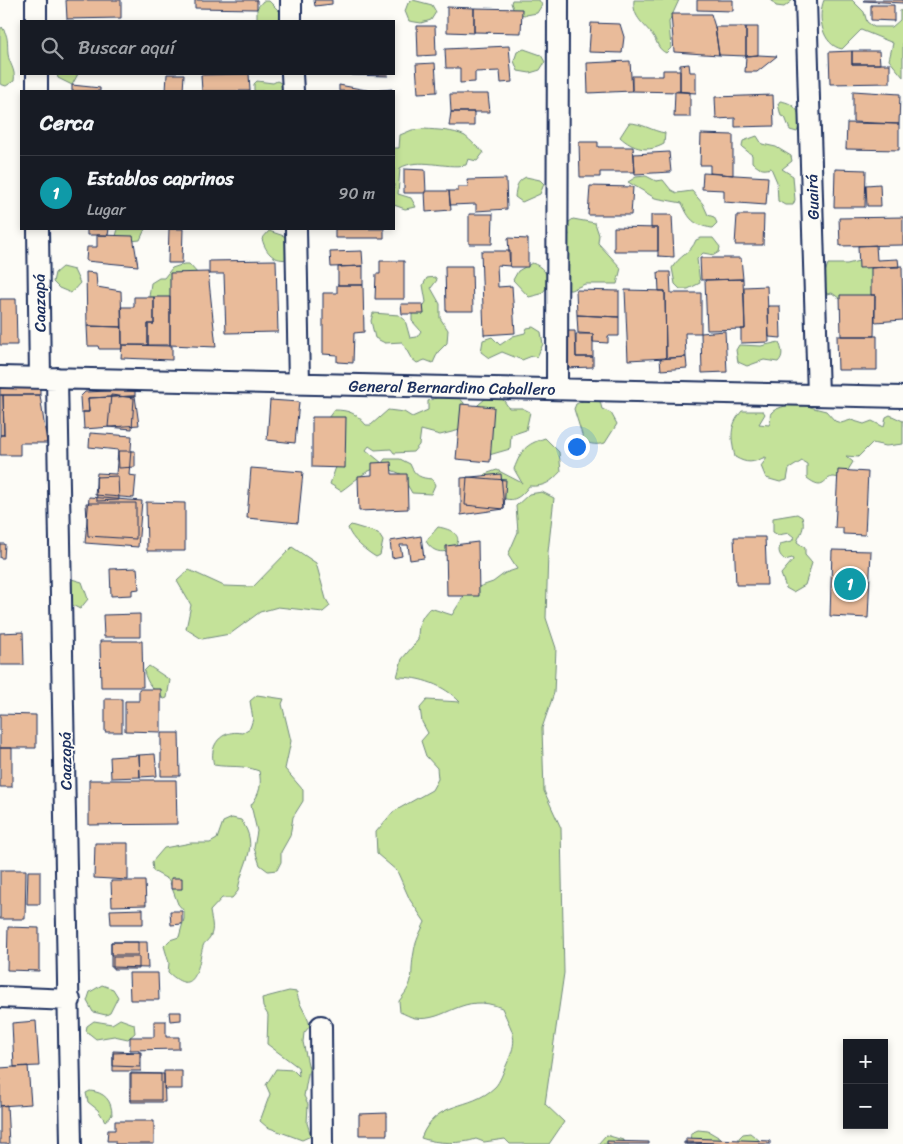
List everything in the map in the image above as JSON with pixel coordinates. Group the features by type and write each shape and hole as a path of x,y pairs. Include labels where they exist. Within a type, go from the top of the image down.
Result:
{"street":[{"path":"36,0 36,20"},
{"path":"291,0 291,20"},
{"path":"557,389 558,0"},
{"name":"Guairá","path":"806,0 818,395"},
{"path":"37,75 37,90"},
{"path":"292,75 293,90"},
{"name":"Caazapá","path":"38,230 48,378 70,1000 71,1144"},
{"path":"296,230 299,383"},
{"name":"General Bernardino Caballero","path":"0,377 903,397"},
{"path":"0,997 70,1000"},
{"path":"321,1026 322,1144"}],"green space":[{"path":"413,0 432,5 436,12 431,20 421,23 409,21 405,11 408,3"},
{"path":"512,0 539,0 542,5 537,13 515,14 511,3"},
{"path":"634,0 679,0 669,22 671,48 666,53 660,48 654,37 637,16"},
{"path":"771,0 793,0 784,7 776,6"},
{"path":"824,0 852,0 864,12 867,22 874,27 892,27 900,20 900,11 903,10 903,77 889,60 893,43 861,30 842,49 830,42 821,22"},
{"path":"263,1 269,1 280,12 279,20 257,20 257,8"},
{"path":"2,27 7,37 9,58 14,77 14,81 6,86 0,84 0,30"},
{"path":"524,49 541,55 545,62 540,70 530,73 518,71 514,61 517,52"},
{"path":"57,75 77,75 72,85 58,78"},
{"path":"257,81 273,83 277,81 281,83 282,88 280,90 254,90 254,84"},
{"path":"780,101 791,104 798,111 800,121 797,132 790,130 785,117 781,116 778,104"},
{"path":"629,123 665,133 664,144 646,149 635,147 625,141 620,137"},
{"path":"424,129 460,134 484,152 477,161 468,159 466,165 449,166 415,163 400,168 398,194 411,198 416,207 405,209 395,205 395,148 399,148 400,135 412,130"},
{"path":"757,136 762,144 776,147 791,156 792,161 782,169 793,176 795,200 793,205 785,205 778,201 777,182 771,168 763,169 756,166 752,162 752,155 742,147 743,141"},
{"path":"646,176 656,181 663,180 671,190 677,193 692,191 703,204 708,215 714,217 717,223 712,228 700,225 692,220 682,203 655,198 628,182 636,177"},
{"path":"526,177 540,180 544,184 540,194 522,202 515,197 516,190 519,182"},
{"path":"573,219 595,223 599,235 598,243 621,268 617,284 585,284 571,290 562,290 564,258 569,253 566,246 569,234 564,226"},
{"path":"118,230 145,230 140,240 123,242 116,236"},
{"path":"269,231 290,238 290,259 275,258 268,252 262,239"},
{"path":"713,238 720,247 719,252 714,255 703,253 697,259 700,283 688,289 680,289 675,284 672,268 696,240"},
{"path":"867,259 876,273 870,299 843,301 832,293 827,294 824,276 828,264 847,264"},
{"path":"532,263 544,271 550,284 541,294 529,297 513,280 518,271"},
{"path":"189,264 199,275 181,299 149,297 151,283 159,278 164,278 172,268"},
{"path":"62,267 74,270 80,283 71,293 59,288 53,282 55,273"},
{"path":"435,277 437,280 431,288 440,304 440,318 448,330 447,343 438,352 433,363 425,360 417,363 411,358 402,342 385,343 375,338 371,321 373,313 399,315 405,320 410,338 417,337 421,331 412,321 412,314 423,307 426,302 423,285 427,278"},
{"path":"533,327 541,332 543,344 537,357 532,356 522,360 502,352 489,358 481,352 483,340 492,337 500,345 513,336 525,333 527,328"},
{"path":"779,342 782,353 778,362 764,360 747,366 738,362 736,350 739,345 761,346"},
{"path":"457,395 464,403 464,408 472,410 485,399 502,398 509,408 522,408 530,412 526,430 511,435 510,449 489,455 464,429 440,435 421,430 419,445 413,452 394,453 391,449 375,450 369,446 366,450 382,463 385,459 400,459 410,464 418,476 432,479 435,485 431,494 412,493 401,474 382,468 368,471 341,491 330,484 336,467 328,418 334,410 352,413 366,425 371,425 388,410 404,412 412,417 428,410 428,401 441,396"},
{"path":"591,397 599,398 602,409 611,413 617,424 605,443 594,444 584,441 574,409 576,404"},
{"path":"805,401 810,407 826,411 835,421 841,423 851,420 864,424 872,421 884,427 886,417 890,415 903,421 903,444 886,446 872,443 858,457 846,456 853,462 843,478 830,478 821,484 817,484 807,478 807,464 802,461 789,469 787,480 780,482 766,478 761,466 767,458 750,462 735,457 732,432 735,422 742,411 763,411 765,414 759,424 769,425 770,414 773,411"},
{"path":"545,438 559,452 561,471 551,481 544,485 529,486 517,498 511,500 501,497 483,482 485,474 497,470 522,483 514,469 519,457 533,443"},
{"path":"542,492 554,498 548,552 546,618 556,648 554,693 542,728 544,791 561,828 564,973 545,1104 564,1122 549,1144 510,1144 505,1139 484,1142 476,1139 457,1142 434,1141 421,1138 428,1125 445,1111 475,1100 495,1087 513,1049 514,1042 510,1025 502,1008 488,1004 476,1003 465,1005 426,1018 415,1018 400,1012 399,1001 405,994 410,982 415,948 425,922 410,900 397,871 377,854 376,832 393,812 432,790 438,779 437,768 426,756 421,741 428,733 422,722 420,708 427,700 460,702 447,691 432,683 406,677 397,677 402,659 418,640 420,622 430,608 452,615 467,591 493,582 505,573 517,569 508,555 518,532 516,506 529,494"},
{"path":"797,514 802,517 803,525 797,542 805,548 805,555 812,563 805,585 793,592 786,588 781,574 793,560 792,558 785,560 780,555 779,549 780,544 792,541 794,537 789,533 778,535 773,532 773,518"},
{"path":"351,525 378,533 383,541 380,555 376,557 356,540 348,528"},
{"path":"438,527 451,531 457,536 457,542 454,547 448,551 440,552 433,549 426,541"},
{"path":"292,547 316,563 326,599 330,606 323,612 278,607 260,612 230,634 202,639 186,629 191,605 177,581 189,570 224,586 253,587"},
{"path":"68,578 82,582 88,599 80,609 72,605"},
{"path":"149,666 170,680 167,698 164,699 154,690 145,676 144,671"},
{"path":"257,695 284,699 282,704 291,741 285,769 303,790 303,801 293,817 290,836 281,852 281,862 277,870 268,871 260,865 254,848 257,831 251,805 260,789 259,771 214,765 213,758 213,751 218,740 228,734 242,733 250,728 253,719 250,701"},
{"path":"232,818 241,820 247,830 250,848 238,891 232,898 222,898 210,911 212,931 204,945 195,976 190,981 178,980 168,972 169,963 164,946 170,940 179,937 184,919 184,911 178,904 169,880 153,871 152,862 164,848 191,843 210,843 217,839 223,822"},
{"path":"102,985 113,989 118,997 110,1013 106,1015 93,1012 87,1001 90,992"},
{"path":"289,991 297,992 310,1026 304,1033 303,1042 309,1069 304,1096 308,1104 307,1123 311,1136 302,1140 267,1127 260,1121 270,1094 266,1085 276,1069 293,1070 299,1076 298,1067 267,1044 268,1015 263,1007 262,998"},
{"path":"120,1019 134,1024 135,1033 128,1039 114,1036 96,1039 86,1031 87,1026 94,1021 112,1024"},
{"path":"90,1091 103,1095 111,1105 112,1115 105,1121 98,1110 88,1102 86,1093"},
{"path":"698,1130 708,1131 725,1141 690,1144 691,1133"},
{"path":"750,1133 759,1140 760,1144 738,1144 739,1138 743,1134"},
{"path":"606,1135 623,1140 629,1144 598,1144"}],"building":[{"path":"66,0 121,0 121,18 67,19"},
{"path":"195,0 257,0 257,9 195,8"},
{"path":"314,0 332,0 332,4 315,6"},
{"path":"697,0 733,0 733,11 697,10"},
{"path":"903,0 903,3 863,1"},
{"path":"871,5 894,5 894,21 871,20"},
{"path":"447,7 474,8 474,33 447,32"},
{"path":"474,8 522,9 521,33 474,32"},
{"path":"671,14 711,14 719,55 674,52"},
{"path":"591,23 620,24 624,37 622,53 589,52"},
{"path":"417,26 435,26 436,55 418,56"},
{"path":"715,27 746,27 746,56 719,55"},
{"path":"746,27 758,27 758,55 746,56"},
{"path":"509,46 512,82 501,83 500,71 475,72 475,82 460,83 460,68 446,68 445,49"},
{"path":"852,51 852,64 890,64 890,83 830,84 829,52"},
{"path":"852,51 879,51 880,64 852,64"},
{"path":"746,56 777,56 757,72 745,72"},
{"path":"630,61 632,91 588,93 587,63"},
{"path":"435,63 437,92 418,93 416,64"},
{"path":"689,64 690,72 696,72 696,93 680,92 680,65"},
{"path":"663,70 680,70 680,92 632,91 632,76 663,76"},
{"path":"167,75 184,75 183,90 166,90"},
{"path":"201,75 249,75 250,90 202,90"},
{"path":"352,75 388,75 388,76"},
{"path":"72,85 100,88 100,90 72,90"},
{"path":"339,85 366,90 339,90"},
{"path":"675,91 690,92 690,117 674,117"},
{"path":"853,91 900,94 899,124 853,122"},
{"path":"450,94 488,94 490,112 451,112"},
{"path":"773,95 774,126 735,127 735,118 716,119 715,97"},
{"path":"451,112 474,112 474,126 449,126"},
{"path":"847,123 899,124 899,150 846,149"},
{"path":"701,134 733,135 733,175 710,173 710,165 700,165"},
{"path":"579,142 598,142 598,147 633,147 635,172 600,172 600,177 580,177"},
{"path":"669,152 671,172 635,174 634,154"},
{"path":"404,169 425,170 426,193 404,193"},
{"path":"835,169 866,170 865,207 834,207"},
{"path":"703,173 768,177 766,205 724,202 724,190 702,189"},
{"path":"506,179 507,209 476,211 476,204 450,205 449,191 458,191 458,187 468,187 467,180"},
{"path":"880,184 881,206 867,206 866,185"},
{"path":"590,186 633,187 631,215 588,215"},
{"path":"425,191 449,191 451,210 426,212"},
{"path":"469,214 493,214 492,244 469,244"},
{"path":"651,215 672,215 674,257 658,256 658,228 651,228"},
{"path":"737,215 764,215 763,245 735,245"},
{"path":"903,217 903,245 840,246 839,218"},
{"path":"614,227 658,228 658,251 614,251"},
{"path":"87,230 109,230 108,235 87,235"},
{"path":"169,230 183,230 182,263 168,263"},
{"path":"335,230 384,230 384,238 335,238"},
{"path":"97,235 133,236 138,266 86,261 87,247 97,247"},
{"path":"508,238 528,239 528,267 510,267"},
{"path":"876,245 877,260 898,259 899,267 859,268 858,246"},
{"path":"362,251 363,266 331,267 330,252"},
{"path":"481,251 510,251 510,266 497,265 498,287 512,286 515,333 484,335"},
{"path":"700,258 741,258 743,279 701,280"},
{"path":"276,260 278,332 226,333 224,274 209,274 209,261"},
{"path":"380,261 404,261 404,299 375,299 376,274 380,274"},
{"path":"363,266 363,285 338,285 338,267"},
{"path":"445,266 472,266 473,311 446,311"},
{"path":"902,266 903,320 875,322 875,295 871,295 871,268"},
{"path":"86,272 96,273 97,287 121,291 122,327 87,326"},
{"path":"208,272 216,347 170,345 170,273"},
{"path":"658,272 670,272 671,293 701,293 701,333 685,333 686,357 666,358 665,291 659,291"},
{"path":"743,279 745,329 707,330 705,280"},
{"path":"337,285 363,285 364,332 354,333 353,363 337,362 337,355 323,354 323,293 337,293"},
{"path":"767,286 769,342 741,343 741,329 745,329 744,287"},
{"path":"576,290 619,291 619,317 577,315"},
{"path":"625,290 665,291 666,358 628,360"},
{"path":"840,295 875,295 874,336 841,336"},
{"path":"134,297 154,297 154,324 148,324 148,345 122,345 121,307 134,307"},
{"path":"154,297 170,297 170,345 148,345 148,324 154,324"},
{"path":"0,299 16,299 17,345 0,345"},
{"path":"401,304 423,304 424,314 402,314"},
{"path":"768,306 780,306 781,338 769,337"},
{"path":"577,315 619,317 619,336 608,336 608,343 593,342 593,334 578,333"},
{"path":"87,326 122,327 122,349 99,349 98,346 88,346"},
{"path":"565,331 575,331 576,357 593,357 593,367 565,368"},
{"path":"725,331 727,372 702,373 701,333"},
{"path":"576,334 593,334 593,357 576,357"},
{"path":"837,336 877,336 877,370 838,370"},
{"path":"122,345 172,346 172,360 121,358"},
{"path":"686,357 687,368 661,370 660,359"},
{"path":"0,386 40,388 40,395 0,395"},
{"path":"135,390 135,396 88,398 89,412 81,412 80,397 85,392"},
{"path":"0,395 3,395 4,435 0,435"},
{"path":"3,395 40,395 47,443 20,443 20,455 0,455 0,435 4,435"},
{"path":"111,395 134,398 132,429 108,427"},
{"path":"135,396 139,425 84,429 83,412 89,412 88,398"},
{"path":"270,400 299,402 295,443 267,440"},
{"path":"461,404 494,407 490,462 456,459"},
{"path":"312,417 346,417 345,468 312,467"},
{"path":"90,433 132,436 129,475 136,476 134,498 95,495 97,473 116,474 118,450 89,447"},
{"path":"118,451 135,451 135,467 119,468"},
{"path":"391,462 392,474 407,474 408,509 359,511 358,476 372,475 372,463"},
{"path":"251,468 303,472 298,523 247,518"},
{"path":"838,470 868,472 865,535 843,534 843,528 835,528"},
{"path":"501,474 504,509 461,515 461,478"},
{"path":"118,476 119,500 97,501 96,477"},
{"path":"467,477 506,480 504,509 465,505"},
{"path":"89,497 142,501 138,547 85,543"},
{"path":"146,502 185,503 185,551 147,551"},
{"path":"86,503 136,503 136,539 88,536"},
{"path":"421,536 424,558 410,560 408,545 400,545 402,556 392,558 390,541"},
{"path":"734,537 765,537 767,585 736,585"},
{"path":"478,542 479,596 447,596 446,546"},
{"path":"0,544 5,544 4,558 0,558"},
{"path":"832,550 871,551 868,618 830,616"},
{"path":"137,568 139,589 132,590 132,595 111,596 110,569"},
{"path":"140,614 140,637 104,637 103,615"},
{"path":"23,632 24,665 0,665 0,633"},
{"path":"100,641 142,641 143,687 101,687"},
{"path":"139,689 161,689 161,732 125,731 125,701 139,701"},
{"path":"105,699 122,699 122,732 105,732"},
{"path":"0,714 36,715 36,748 0,748"},
{"path":"161,733 179,733 180,776 161,776"},
{"path":"0,748 12,748 12,787 0,787"},
{"path":"155,754 157,776 140,777 139,755"},
{"path":"139,755 140,777 111,778 110,757"},
{"path":"89,780 176,780 177,824 89,825"},
{"path":"95,843 128,843 128,880 94,878"},
{"path":"0,870 26,870 25,919 0,919"},
{"path":"28,871 40,871 40,904 27,904"},
{"path":"171,878 182,878 182,889 171,889"},
{"path":"111,881 145,881 146,905 112,906"},
{"path":"143,909 143,924 111,924 110,910"},
{"path":"170,911 182,911 182,924 171,925"},
{"path":"8,927 39,928 39,971 7,970"},
{"path":"111,942 147,942 148,968 111,967"},
{"path":"111,942 138,942 138,955 111,955"},
{"path":"113,957 139,957 139,969 113,969"},
{"path":"129,973 158,973 159,1000 130,1000"},
{"path":"169,1012 181,1012 181,1020 170,1021"},
{"path":"36,1021 39,1066 14,1067 12,1023"},
{"path":"154,1021 166,1021 166,1037 179,1037 179,1049 130,1050 130,1037 154,1037"},
{"path":"113,1051 140,1052 140,1067 113,1066"},
{"path":"141,1052 141,1071 113,1071 113,1053"},
{"path":"28,1066 31,1104 0,1106 0,1068"},
{"path":"164,1071 182,1071 182,1089 164,1089"},
{"path":"131,1073 164,1074 165,1102 131,1102"},
{"path":"130,1074 161,1074 161,1100 130,1100"},
{"path":"7,1105 9,1144 0,1144 0,1106"},
{"path":"387,1113 387,1135 359,1135 359,1114"},
{"path":"115,1121 154,1121 154,1144 115,1144 115,1141 107,1141 108,1130 115,1130"},
{"path":"686,1138 770,1141 770,1144 686,1144"},
{"path":"607,1141 649,1142 649,1144 607,1144"},
{"path":"684,1142 720,1143 720,1144 684,1144"}],"place":[{"name":"Establos caprinos","path":"850,584"}]}
